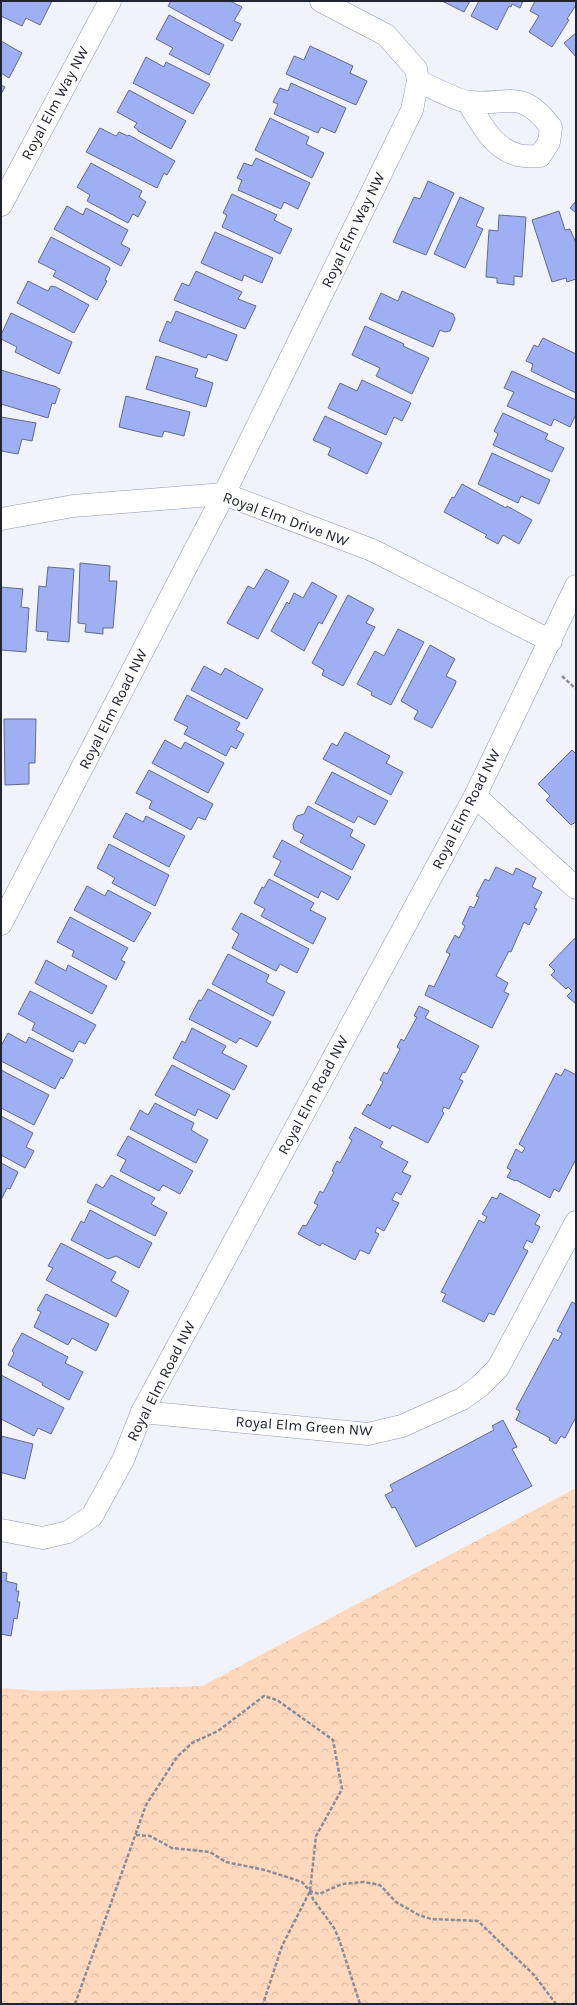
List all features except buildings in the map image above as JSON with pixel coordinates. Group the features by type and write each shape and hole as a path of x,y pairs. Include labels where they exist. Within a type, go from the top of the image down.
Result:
{"street":[{"name":"Royal Elm Way NW","path":"1,204 110,1"},
{"path":"321,1 386,35 416,69 418,81 468,102"},
{"name":"Royal Elm Way NW","path":"224,494 412,110 418,81"},
{"name":"Royal Elm Drive NW","path":"1,519 73,506 224,494 372,550 550,641"},
{"name":"Royal Elm Road NW","path":"1,924 7,898 224,494"},
{"name":"Royal Elm Road NW","path":"1,1530 43,1538 68,1532 92,1516 123,1460 142,1412 475,796 576,586"},
{"path":"475,796 576,888"},
{"name":"Royal Elm Green NW","path":"142,1412 368,1434 402,1426 462,1399 480,1386 498,1368 576,1222"}],"path":[{"path":"564,678 576,689"},
{"path":"75,2004 146,1805 177,1757 192,1743 218,1731 264,1696 277,1700 333,1740 342,1789 316,1836 310,1891 282,1946 263,2004"},
{"path":"136,1835 150,1836 172,1848 210,1852 226,1862 265,1870 302,1882 310,1891 313,1900 334,1928 360,2004"},
{"path":"310,1891 319,1894 342,1884 364,1882 380,1886 396,1902 418,1915 430,1919 478,1921 534,1975 556,2004"}],"green space":[{"path":"576,1488 576,2004 1,2004 1,1688 41,1691 202,1686"}]}
